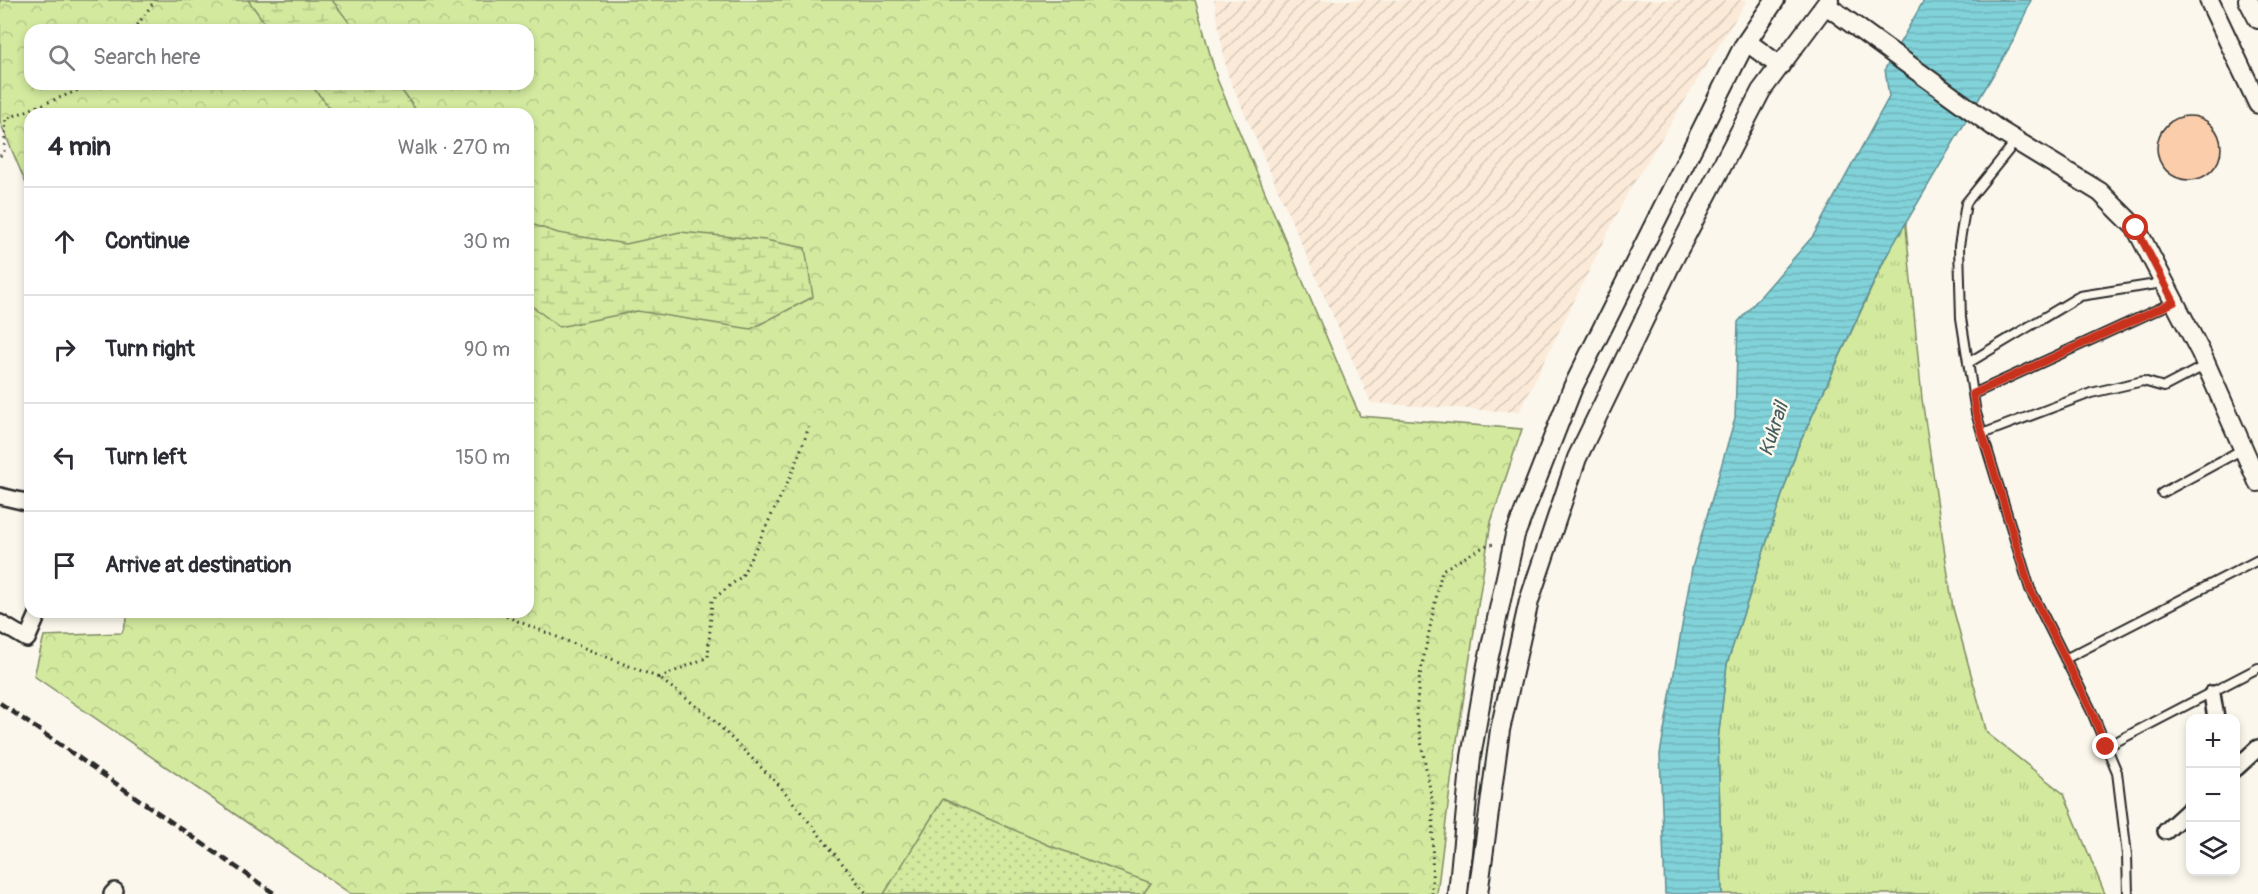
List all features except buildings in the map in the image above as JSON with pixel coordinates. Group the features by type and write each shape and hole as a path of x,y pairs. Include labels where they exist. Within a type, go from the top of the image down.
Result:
{"street":[{"path":"1458,894 1471,757 1487,664 1513,542 1573,387 1747,42 1775,0"},
{"path":"2209,0 2258,104"},
{"path":"2248,0 2258,19"},
{"path":"1478,894 1500,730 1529,601 1577,458 1681,246 1761,91 1831,6 2008,136 2100,192 2136,228 2206,365 2258,482"},
{"path":"1747,42 1780,66"},
{"path":"0,496 24,498"},
{"path":"0,623 27,639 36,618"},
{"path":"2212,694 2215,714"},
{"path":"2240,764 2258,748"},
{"path":"2166,831 2186,813"}],"lane":[{"path":"2008,136 1966,203 1959,246 1961,318 1968,363 1982,434 2030,589 2117,772 2127,855 2128,894"},
{"path":"1968,363 2080,296 2164,283"},
{"path":"1973,394 2174,302"},
{"path":"1982,434 2091,393 2143,381 2164,387 2206,365"},
{"path":"2162,493 2243,449"},
{"path":"2065,659 2258,560"},
{"path":"2106,747 2212,694 2258,668"}],"path":[{"path":"138,24 155,0"},
{"path":"34,108 79,90"},
{"path":"0,156 4,152 6,119 24,112"},
{"path":"659,678 708,657 712,600 742,576 793,471 809,427"},
{"path":"1432,894 1433,805 1416,715 1419,680 1442,570 1487,545 1513,542"},
{"path":"510,618 659,678 707,714 780,786 867,894"}],"shaded area":[{"path":"1214,0 1747,0 1627,194 1519,412 1371,403 1227,73"}],"green space":[{"path":"0,0 1195,0 1217,79 1360,416 1522,429 1491,522 1452,773 1437,894 351,894 34,676 44,636 122,633 127,618 534,618 534,108 24,108 24,179 0,122"},
{"path":"248,0 332,0 350,24 266,24"},
{"path":"315,90 401,90 415,108 330,108"},
{"path":"1905,216 1922,399 1953,608 1987,733 2064,794 2105,894 1722,894 1718,740 1727,664 1797,449"},
{"path":"534,225 558,233 626,244 680,232 765,240 805,248 813,297 751,329 637,311 559,327 534,308"},
{"path":"943,799 1053,847 1151,883 1143,894 884,894"}],"water":[{"name":"Kukrail","path":"1924,0 2031,0 2015,38 1884,260 1797,449 1727,664 1718,740 1722,894 1665,894 1660,754 1692,568 1735,418 1738,322 1813,236 1889,97 1885,69"}],"railway":[{"path":"0,703 275,894"}],"route":[{"path":"2106,747 2091,710 2030,589 1976,413 1973,394 2174,302 2136,228"}]}
